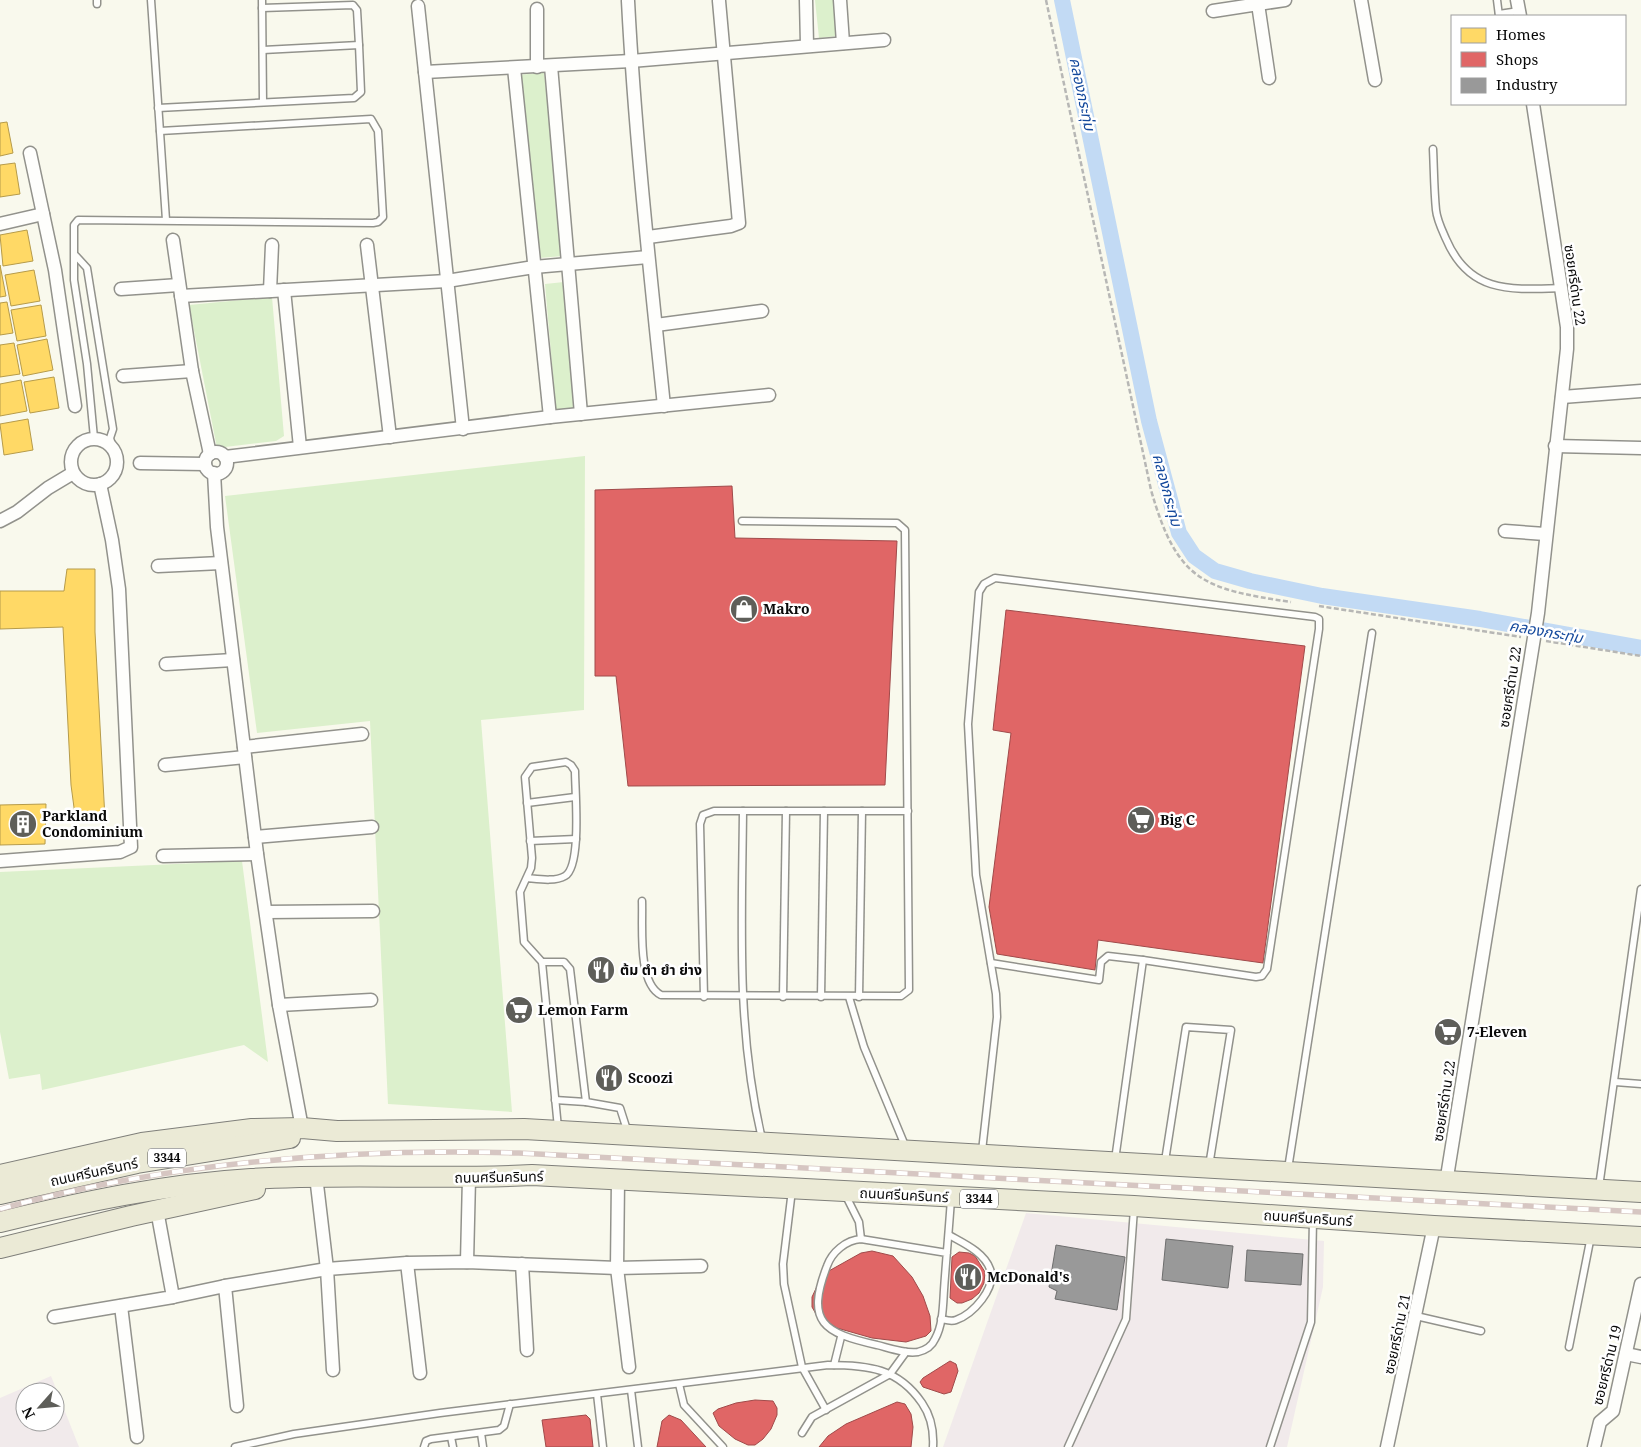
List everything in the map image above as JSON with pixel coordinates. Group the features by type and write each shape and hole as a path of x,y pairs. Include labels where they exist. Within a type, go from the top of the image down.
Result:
{"main road":[{"name":"ถนนศรีนครินทร์","path":"0,1175 142,1143 198,1134 252,1129 302,1128 337,1131 524,1129 907,1152 1209,1167 1446,1183 1641,1192"},
{"name":"ถนนศรีนครินทร์","path":"0,1194 137,1163 337,1131"},
{"name":"ถนนศรีนครินทร์","path":"0,1222 158,1189 250,1179 316,1176 469,1178 532,1175 1134,1206 1434,1226 1641,1237"},
{"name":"ถนนศรีนครินทร์","path":"0,1248 157,1210 316,1176"}],"street":[{"path":"806,0 807,45"},
{"path":"840,0 843,43"},
{"path":"1213,11 1285,0"},
{"path":"1361,0 1375,80"},
{"path":"628,1 631,61 648,237 648,257 664,406"},
{"path":"648,237 731,226 739,223 719,1"},
{"path":"1258,4 1269,78"},
{"path":"418,6 463,429"},
{"path":"537,9 537,67"},
{"path":"425,72 631,61 884,40"},
{"path":"550,66 581,414"},
{"path":"514,68 550,417"},
{"name":"ซอยศรีด่าน 22","path":"1446,1183 1538,613 1545,534 1562,397 1567,327 1533,105"},
{"path":"30,153 55,270 75,406"},
{"path":"0,224 43,214"},
{"path":"140,463 207,459 220,452 226,457 227,464 224,470 214,473 208,470 207,459 192,371 173,240"},
{"path":"270,291 272,245"},
{"path":"367,245 390,437"},
{"path":"121,289 270,291 447,281 534,267 648,257"},
{"path":"284,290 300,447"},
{"path":"656,325 762,311"},
{"path":"123,376 192,371"},
{"path":"1562,397 1641,391"},
{"path":"226,457 550,417 769,395"},
{"path":"94,438 101,439 113,448 116,455 116,470 112,476 100,484 84,483 73,473 70,460 76,446 81,442 94,438"},
{"path":"1555,446 1641,448"},
{"path":"0,521 17,512 48,488 73,473"},
{"path":"214,473 221,563 257,854 279,1005 302,1128"},
{"path":"0,861 120,852 126,851 131,847 119,590 112,540 100,484"},
{"path":"1505,531 1545,534"},
{"path":"158,566 221,563"},
{"path":"166,664 233,660"},
{"path":"165,765 362,734"},
{"path":"255,837 372,827"},
{"path":"163,856 257,854"},
{"path":"266,912 373,911"},
{"path":"279,1005 371,1000"},
{"path":"316,1176 326,1269 333,1370"},
{"path":"467,1262 469,1178"},
{"path":"618,1180 617,1268 629,1367"},
{"path":"157,1210 172,1297"},
{"name":"ซอยศรีด่าน 21","path":"1387,1447 1434,1226"},
{"path":"54,1317 326,1269 407,1263 467,1262 617,1268 701,1266"},
{"path":"407,1263 420,1373"},
{"path":"522,1264 527,1350"},
{"name":"ซอยศรีด่าน 19","path":"1594,1447 1600,1422 1614,1411 1641,1284"},
{"path":"225,1286 237,1406"},
{"path":"121,1306 137,1437"},
{"path":"1626,1354 1641,1357"}],"lane":[{"path":"151,0 166,220"},
{"path":"262,0 263,102"},
{"path":"1497,0 1499,15 1518,9"},
{"path":"158,108 357,96 361,89 357,10 353,5 262,8"},
{"path":"263,50 359,46"},
{"path":"94,438 87,364 74,280 76,256 74,225 81,219 373,223 381,220 384,211 378,131 371,119 160,131"},
{"path":"1434,149 1436,212 1451,250 1461,267 1474,278 1493,285 1525,290 1561,288"},
{"path":"76,256 87,268 113,429 110,438 113,448"},
{"path":"642,901 644,964 647,980 652,988 662,996 859,997 900,996 909,990 906,535 903,527 897,522 742,521"},
{"path":"982,1155 997,1017 991,963 976,875 968,724 979,592 984,584 995,578 1312,616 1319,619 1265,974 1256,977 1108,956 1101,962 1099,980 991,963"},
{"path":"1288,1172 1372,633"},
{"path":"526,878 559,879 566,876 572,868 576,839 575,771 566,762 532,768 527,771 525,777 532,858 520,892 524,942 542,962 558,1132"},
{"path":"527,803 575,797"},
{"path":"704,997 701,818 709,812 743,811 908,812"},
{"path":"743,811 742,997 753,1100 763,1143"},
{"path":"783,998 786,811"},
{"path":"821,997 824,811"},
{"path":"859,997 862,812"},
{"path":"530,841 576,839"},
{"path":"1599,1190 1641,889"},
{"path":"1114,1162 1143,960"},
{"path":"542,962 564,962 570,969 586,1102"},
{"path":"849,997 864,1047 907,1152"},
{"path":"1164,1165 1186,1027 1231,1030 1209,1167"},
{"path":"1615,1082 1641,1084"},
{"path":"555,1100 586,1102 620,1108 629,1135"},
{"path":"792,1189 784,1264 784,1284 802,1367 826,1410"},
{"path":"844,1192 859,1222 861,1239"},
{"path":"947,1253 861,1239 849,1241 832,1256 818,1292 817,1301 822,1320 826,1326 841,1337 906,1352 919,1352 931,1345 936,1337 941,1320 952,1198"},
{"path":"1068,1447 1126,1319 1134,1206"},
{"path":"1270,1447 1311,1322 1313,1218"},
{"path":"1569,1347 1592,1234"},
{"path":"941,1320 952,1321 962,1317 982,1299 991,1285 992,1279 990,1269 984,1260 972,1248 949,1235"},
{"path":"1416,1316 1481,1331"},
{"path":"834,1365 841,1337"},
{"path":"802,1433 808,1420 890,1374 906,1352"},
{"path":"235,1447 247,1446 294,1434 510,1404 802,1367 834,1365 870,1368 890,1374 908,1386 926,1410 932,1423 933,1447"},
{"path":"679,1384 684,1405 723,1447"},
{"path":"631,1390 638,1447"},
{"path":"598,1394 603,1447"},
{"path":"424,1447 428,1440 496,1431 504,1426 510,1404"},
{"path":"481,1433 482,1447"},
{"path":"452,1437 453,1447"}],"path":[{"path":"1046,0 1151,490 1167,537 1182,561 1197,577 1222,589 1292,602"},
{"path":"1311,605 1534,637 1641,656"}],"shaded area":[{"path":"1026,1213 1324,1241 1323,1287 1287,1447 943,1447"},
{"path":"51,1376 53,1382 37,1382"},
{"path":"15,1392 15,1432 65,1432 65,1412 79,1447 0,1447 0,1398"}],"green space":[{"path":"815,0 833,0 837,36 819,38"},
{"path":"544,72 563,256 539,258 520,75"},
{"path":"564,282 575,409 556,410 545,284"},
{"path":"272,297 284,436 276,441 217,448 189,305"},
{"path":"585,456 584,710 481,720 512,1112 388,1104 370,721 257,733 225,496"},
{"path":"242,861 268,1062 244,1045 42,1090 40,1074 9,1079 0,1032 0,872"}],"building: Homes":[{"path":"7,122 13,153 0,156 0,123"},
{"path":"15,163 20,194 0,197 0,165"},
{"path":"27,230 33,261 3,266 0,235"},
{"path":"0,265 6,296 0,297"},
{"path":"34,270 40,301 11,306 5,275"},
{"path":"7,302 13,333 0,335 0,303"},
{"path":"41,305 46,336 17,341 11,310"},
{"path":"47,339 53,370 23,376 17,345"},
{"path":"14,343 20,374 0,377 0,345"},
{"path":"54,377 59,408 30,413 24,382"},
{"path":"21,380 27,411 0,416 0,384"},
{"path":"28,419 33,450 4,455 0,424"},
{"path":"67,569 95,569 95,632 105,819 75,815 71,785 63,627 0,629 0,591 64,591"},
{"name":"Parkland Condominium","path":"46,804 45,844 0,845 0,805"}],"building: Shops":[{"name":"Makro","path":"732,486 735,538 897,541 885,785 628,786 616,676 595,676 595,490"},
{"name":"Big C","path":"1006,610 1305,646 1263,963 1098,940 1095,970 997,954 989,907 1011,733 993,730"},
{"path":"872,1251 893,1256 912,1277 923,1296 930,1316 931,1331 926,1336 906,1342 872,1338 837,1328 816,1314 812,1307 812,1297 820,1280 827,1272 861,1253"},
{"name":"McDonald's","path":"959,1252 975,1256 985,1272 984,1283 979,1293 972,1299 962,1303 957,1303 950,1298 952,1257"},
{"path":"950,1361 956,1364 958,1371 951,1392 944,1394 923,1387 920,1382 923,1378"},
{"path":"755,1400 773,1401 777,1408 777,1415 771,1429 763,1439 755,1445 748,1445 735,1439 719,1426 713,1413 718,1409 736,1403"},
{"path":"897,1402 905,1404 911,1414 913,1427 911,1447 819,1447 828,1436 846,1424"},
{"path":"586,1415 590,1419 593,1447 546,1447 542,1420"},
{"path":"669,1415 681,1420 706,1447 657,1447 662,1421"}],"building: Industry":[{"path":"1166,1239 1233,1246 1228,1288 1162,1280"},
{"path":"1056,1245 1125,1257 1117,1310 1055,1299 1057,1291 1049,1287"},
{"path":"1247,1250 1303,1254 1301,1285 1245,1281"}],"waterway":[{"name":"คลองกระทุ่ม","path":"1062,0 1149,421 1179,533 1194,556 1215,571 1250,581 1322,596 1480,619 1641,648"}],"railway":[{"path":"0,1209 64,1193 193,1169 322,1156 453,1152 519,1153 1641,1212"}],"place":[{"name":"Makro","path":"744,609"},
{"name":"Big C","path":"1141,820"},
{"name":"Parkland Condominium","path":"23,824"},
{"name":"ต้ม ตำ ยำ ย่าง","path":"601,970"},
{"name":"Lemon Farm","path":"519,1010"},
{"name":"7-Eleven","path":"1448,1032"},
{"name":"Scoozi","path":"609,1078"},
{"name":"McDonald's","path":"968,1277"}]}
